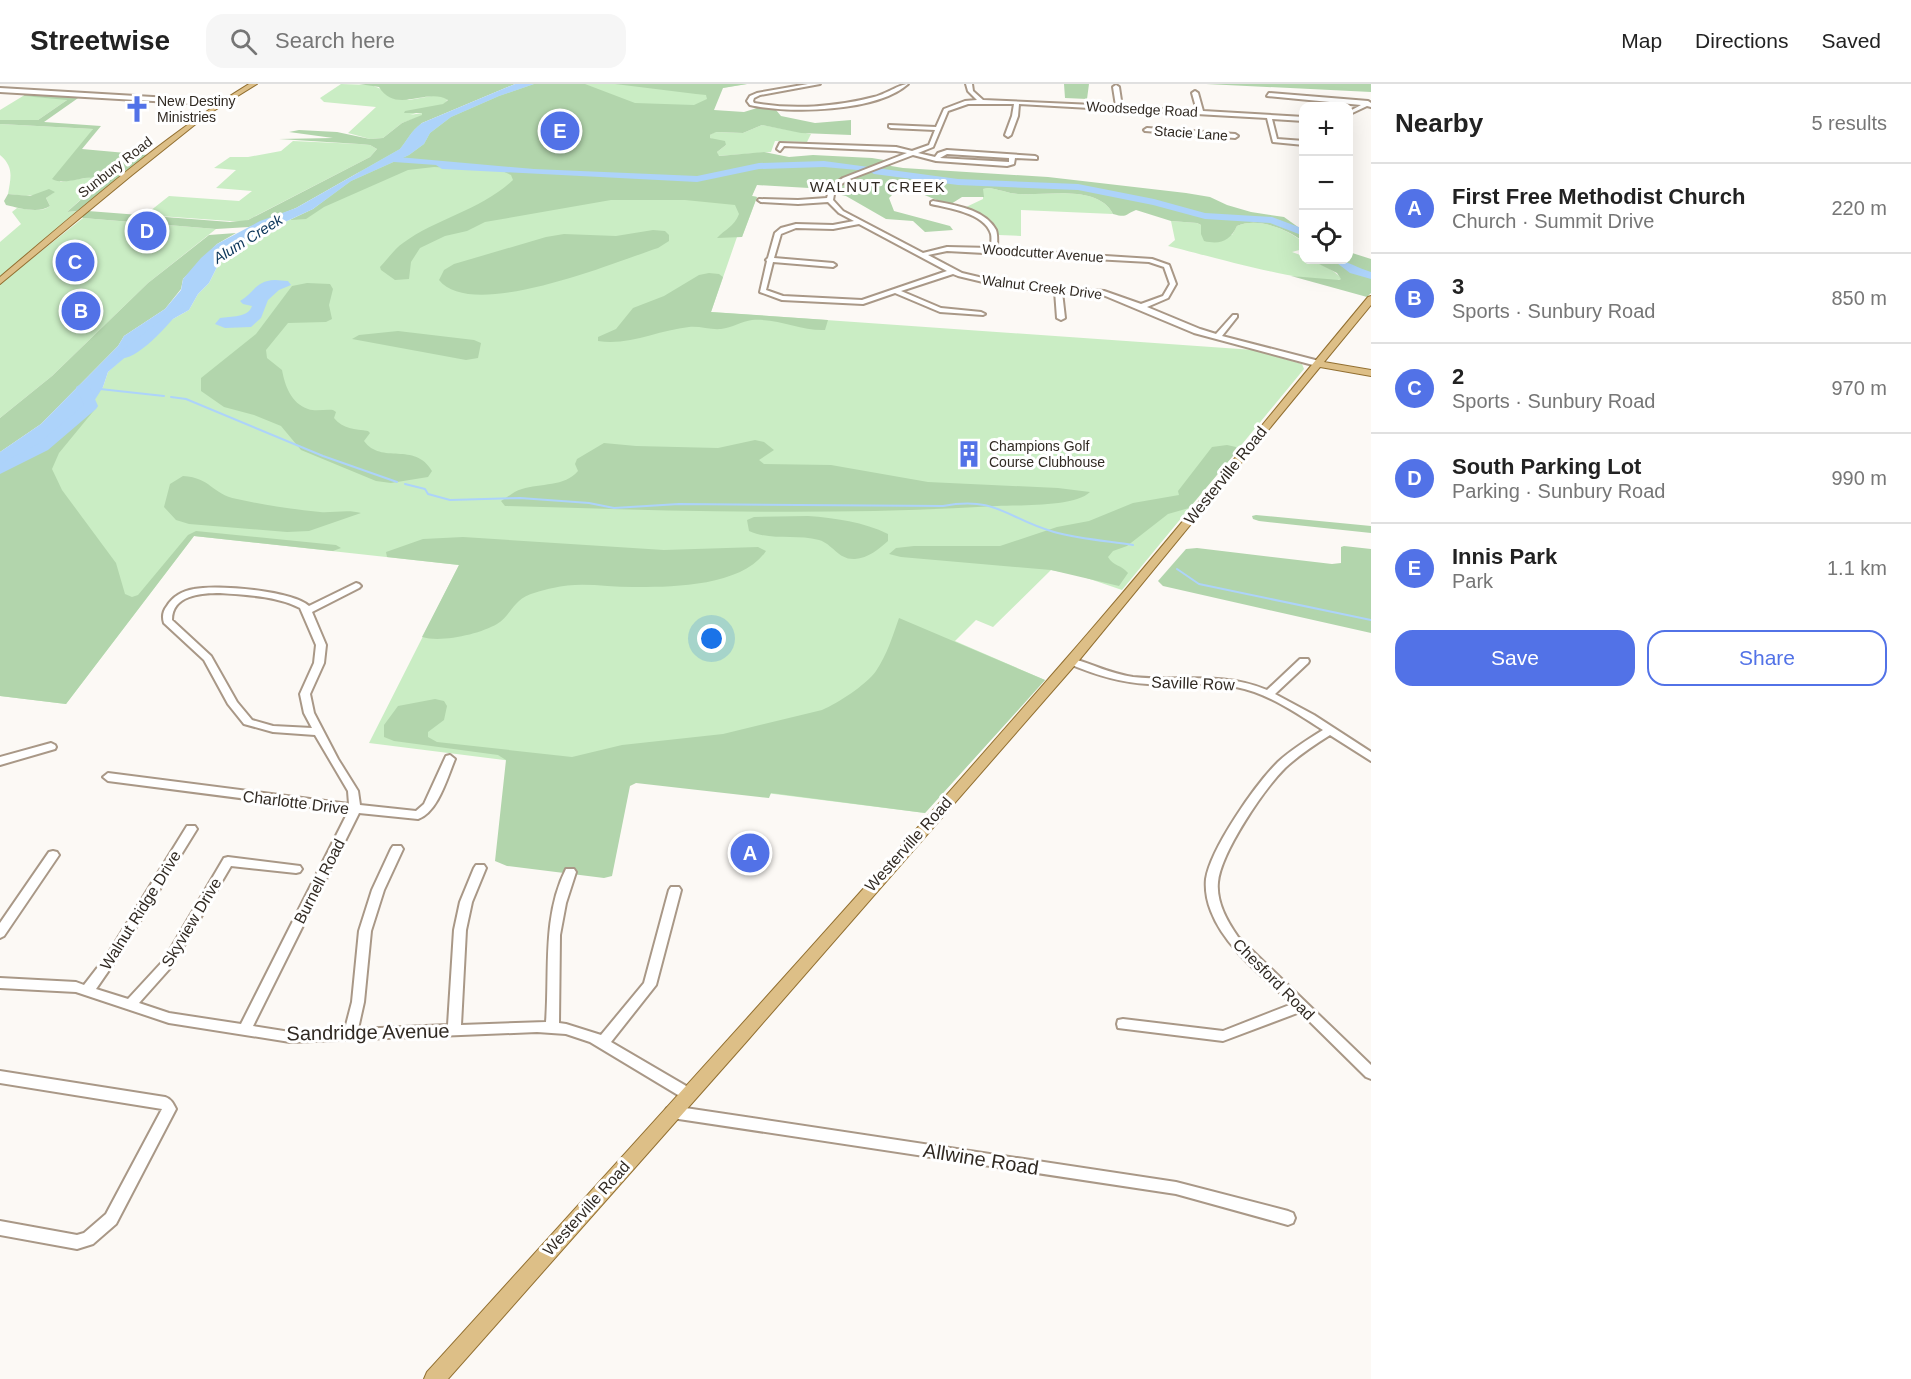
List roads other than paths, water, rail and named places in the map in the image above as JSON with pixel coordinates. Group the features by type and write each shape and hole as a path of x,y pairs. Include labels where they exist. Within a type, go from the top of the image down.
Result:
{"main road":[{"name":"Sunbury Road","path":"0,281 109,189 221,103 254,84"},
{"name":"Westerville Road","path":"434,1379 1071,661 1371,299"},
{"path":"1316,363 1371,373"}],"street":[{"path":"817,84 759,94 752,97 750,101 757,106 765,107 819,108 884,97 900,91 905,84"},
{"path":"969,84 971,91 981,101"},
{"path":"1116,87 1119,107"},
{"path":"64,93 71,89"},
{"path":"0,90 221,103"},
{"path":"1195,93 1200,112"},
{"path":"1269,96 1370,104"},
{"path":"762,200 798,202 830,200 832,188 845,179 932,146 946,110 956,105 981,101"},
{"name":"Woodsedge Road","path":"981,101 1299,119"},
{"path":"1008,135 1016,116 1017,102"},
{"path":"1353,112 1370,104"},
{"path":"1168,110 1170,132"},
{"path":"1269,116 1275,141 1299,143"},
{"path":"891,126 938,129"},
{"name":"Stacie Lane","path":"1147,130 1235,136"},
{"path":"844,143 887,146 936,159 1009,164 1012,163 1012,157 1035,158"},
{"path":"780,149 782,144 896,149"},
{"name":"Walnut Creek Drive","path":"830,200 841,212 951,272 993,283 1104,294 1217,337 1316,363"},
{"path":"933,203 958,209 986,223 993,231 994,250"},
{"path":"858,222 832,227 794,226 781,230 778,233 761,288 766,294 782,298 863,302 951,272"},
{"name":"Woodcutter Avenue","path":"921,255 948,249 994,250 1149,261 1165,265 1168,267 1173,284 1166,297 1141,307"},
{"path":"770,260 833,265"},
{"path":"1058,289 1060,318"},
{"path":"897,292 940,310 981,314"},
{"path":"1217,337 1235,316"},
{"path":"306,611 356,586"},
{"path":"318,732 260,726 248,722 240,713 208,658 167,621 166,617 174,601 190,593 221,592 283,598 298,602 306,611 321,645 319,663 305,694 309,713 353,791 355,809"},
{"name":"Saville Row","path":"1071,661 1119,678 1150,681 1223,682 1246,686 1269,694 1371,757"},
{"path":"1269,694 1304,661"},
{"name":"Chesford Road","path":"1329,731 1301,748 1273,774 1218,858 1212,881 1216,907 1226,930 1371,1073"},
{"path":"0,761 51,747"},
{"name":"Charlotte Drive","path":"108,777 418,815 429,806 450,759"},
{"name":"Burnell Road","path":"244,1030 355,809"},
{"name":"Walnut Ridge Drive","path":"87,991 112,957 191,829"},
{"path":"350,1035 358,1002 365,931 378,890 397,849"},
{"path":"0,933 53,855"},
{"name":"Skyview Drive","path":"130,1005 168,963 228,861 296,869"},
{"path":"454,1031 460,930 466,902 480,868"},
{"path":"552,1028 554,937 559,907 570,872"},
{"path":"602,1043 650,986 675,890"},
{"name":"Sandridge Avenue","path":"0,983 75,987 169,1018 290,1036 566,1029 602,1043 688,1094"},
{"path":"1123,1024 1223,1036 1301,1006"},
{"path":"0,1077 165,1103 169,1109 111,1219 88,1239 78,1242 0,1228"},
{"name":"Allwine Road","path":"672,1112 1176,1188 1288,1218"}],"water":[{"path":"515,84 534,84 451,117 430,133 424,144 409,155 351,181 313,209 257,235 221,259 209,283 198,294 189,310 164,324 108,372 103,387 91,406 43,447 0,469 0,452 41,424 118,346 124,336 165,309 181,290 183,279 217,244 260,221 296,208 400,149 412,132 422,123"},
{"path":"288,281 291,285 279,290 268,300 261,318 251,327 225,328 215,324 220,318 247,313 252,306 240,301 263,282"}],"waterway":[{"path":"398,160 440,162 442,166 471,166 534,172 697,179 738,169 781,164 824,164 866,169"},
{"path":"874,171 958,182 1078,187 1154,202 1205,216 1272,220 1299,231"},
{"path":"1344,264 1354,271 1371,276"},
{"name":"Alum Creek","path":"124,355 164,324 178,305"},
{"name":"Alum Creek","path":"0,470 43,447 91,406 83,387 86,385"},
{"path":"100,389 164,396"},
{"path":"171,397 186,399 323,456 397,482"},
{"path":"405,484 425,489 428,494 450,500 520,498 589,503 614,508 679,504 943,506 977,504 1002,510 1054,532 1133,545"},
{"path":"1177,569 1199,584 1371,620"}],"place":[{"name":"New Destiny Ministries","path":"137,109"},
{"name":"Innis Park","path":"560,131"},
{"name":"South Parking Lot","path":"147,231"},
{"name":"2","path":"75,262"},
{"name":"3","path":"81,311"},
{"name":"Champions Golf Course Clubhouse","path":"969,454"},
{"name":"First Free Methodist Church","path":"750,853"}],"district":[{"name":"WALNUT CREEK","path":"878,187"}]}
